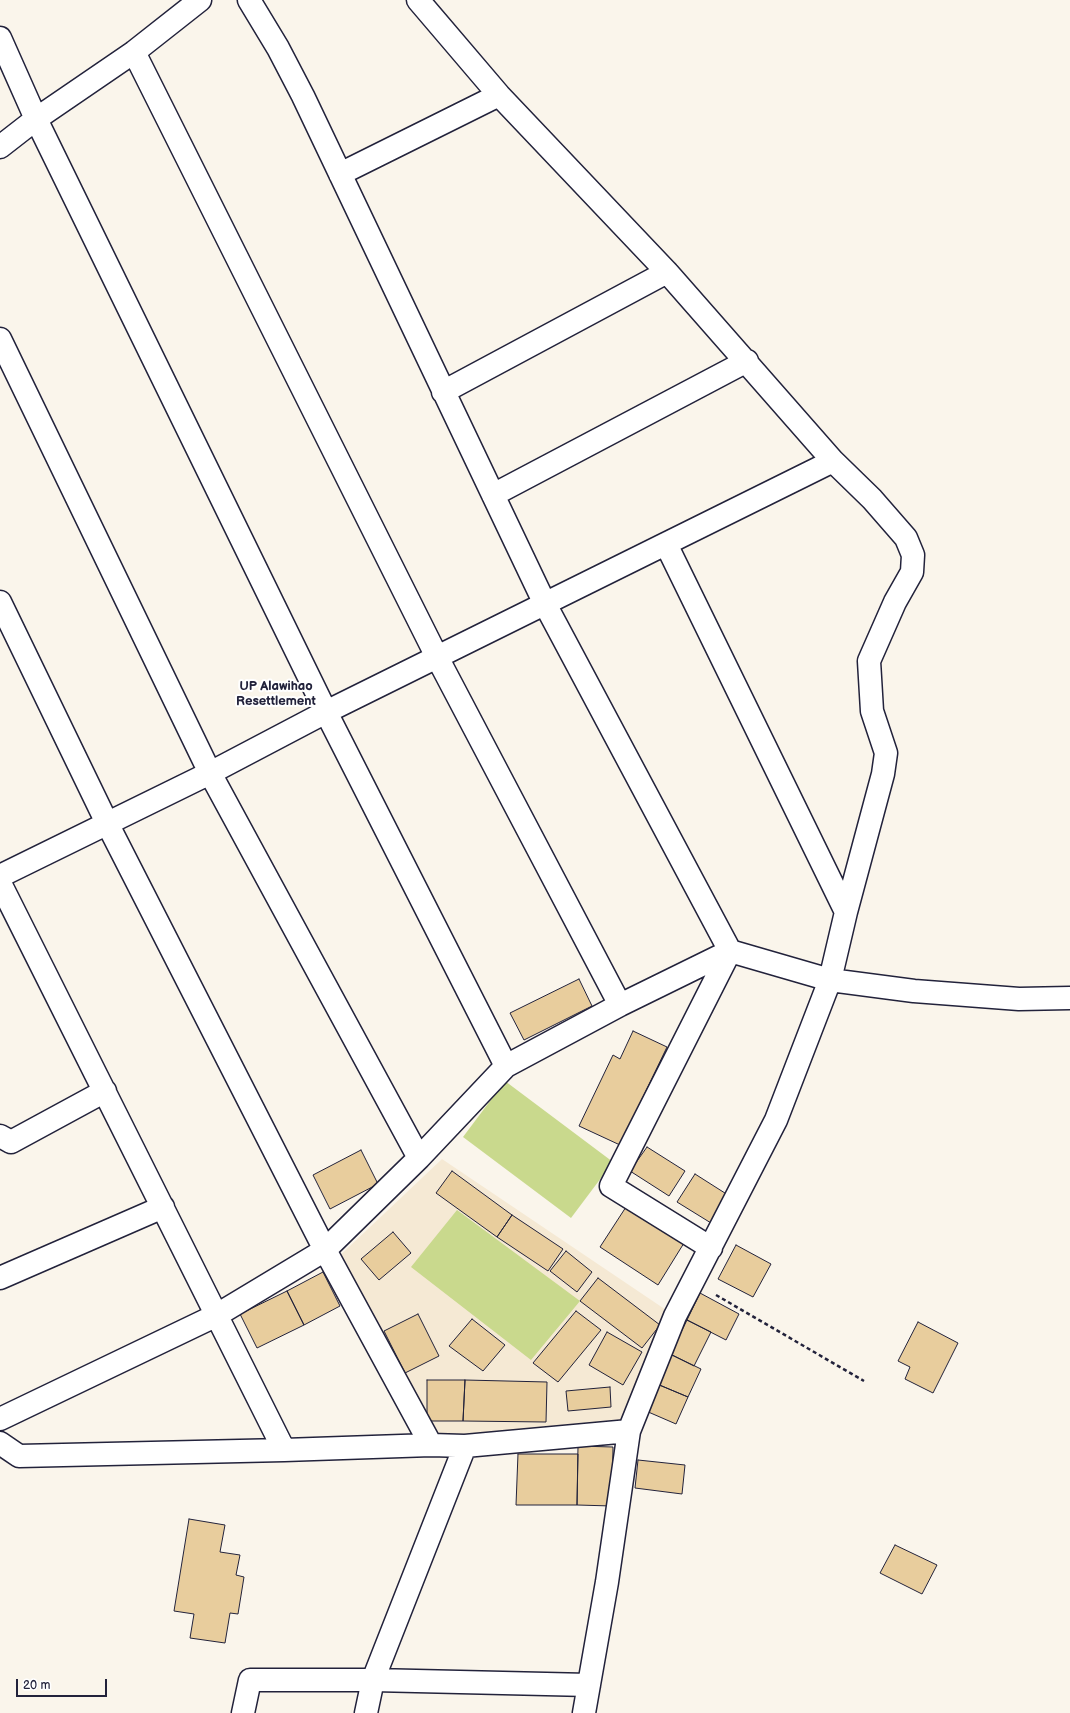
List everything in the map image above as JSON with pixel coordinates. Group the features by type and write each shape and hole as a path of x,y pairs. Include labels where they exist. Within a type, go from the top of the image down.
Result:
{"street":[{"path":"0,148 36,119 134,52 200,0"},
{"path":"249,0 278,48 340,174 545,604 730,951"},
{"path":"418,0 499,95 667,272 747,361 833,461 872,499 906,538 913,555 912,572 895,602 869,661 872,711 886,753 883,774 846,912 830,980 776,1120 675,1316 629,1431 607,1582 584,1713"},
{"path":"0,38 36,119 326,712 506,1066"},
{"path":"134,52 437,657 620,1005"},
{"path":"340,174 499,95"},
{"path":"443,392 667,272"},
{"path":"0,339 210,773 419,1158"},
{"path":"493,495 747,361"},
{"path":"0,876 210,773 326,712 833,461"},
{"path":"666,544 846,912"},
{"path":"0,602 107,823 325,1250 431,1446"},
{"path":"0,883 218,1315 284,1450"},
{"path":"711,1248 611,1186 730,951"},
{"path":"0,1419 218,1315 325,1250 419,1158 506,1066 620,1005 730,951 830,980 914,991 1012,999 1070,998"},
{"path":"0,1136 11,1142 105,1091"},
{"path":"0,1278 163,1207"},
{"path":"0,1443 19,1456 465,1446 629,1431"},
{"path":"366,1713 374,1680 465,1446"},
{"path":"243,1713 250,1680 374,1680 589,1685"}],"path":[{"path":"694,1281 864,1381"}],"shaded area":[{"path":"442,1159 675,1316 629,1431 431,1445 332,1263"}],"green space":[{"path":"505,1081 613,1162 571,1218 463,1137"},
{"path":"457,1210 580,1301 531,1360 411,1267"}],"building":[{"path":"579,979 592,1006 524,1040 510,1013"},
{"path":"633,1031 667,1047 620,1145 579,1126 613,1055 620,1059"},
{"path":"647,1147 685,1171 669,1196 630,1171"},
{"path":"361,1150 378,1184 330,1209 313,1175"},
{"path":"452,1171 512,1215 497,1237 436,1193"},
{"path":"695,1174 728,1195 711,1223 677,1202"},
{"path":"626,1207 684,1243 658,1285 600,1247"},
{"path":"512,1215 563,1249 548,1271 497,1237"},
{"path":"393,1232 411,1253 379,1280 361,1259"},
{"path":"736,1245 771,1264 753,1297 718,1279"},
{"path":"566,1251 592,1272 577,1292 550,1271"},
{"path":"323,1272 340,1306 304,1325 287,1291"},
{"path":"598,1278 660,1325 642,1348 580,1301"},
{"path":"287,1291 304,1325 257,1348 240,1314"},
{"path":"700,1293 739,1314 726,1340 687,1320"},
{"path":"576,1311 601,1330 558,1382 533,1363"},
{"path":"418,1314 439,1356 405,1373 384,1331"},
{"path":"472,1319 505,1345 483,1371 449,1346"},
{"path":"687,1320 711,1332 694,1366 670,1354"},
{"path":"918,1322 958,1343 933,1393 905,1379 910,1367 898,1361"},
{"path":"607,1332 642,1352 623,1385 589,1365"},
{"path":"670,1354 701,1369 688,1397 657,1384"},
{"path":"427,1380 465,1380 463,1421 427,1421"},
{"path":"465,1380 547,1382 546,1422 463,1421"},
{"path":"657,1384 688,1397 676,1424 646,1411"},
{"path":"610,1387 611,1407 568,1411 566,1391"},
{"path":"578,1446 613,1447 612,1506 577,1505"},
{"path":"518,1454 578,1454 577,1505 516,1505"},
{"path":"638,1460 685,1465 682,1494 635,1488"},
{"path":"189,1519 225,1525 220,1552 240,1555 236,1575 244,1577 238,1614 230,1613 225,1643 190,1638 194,1614 174,1611"},
{"path":"895,1545 937,1565 922,1594 880,1573"}],"district":[{"name":"UP Alawihao Resettlement","path":"276,694"}]}
